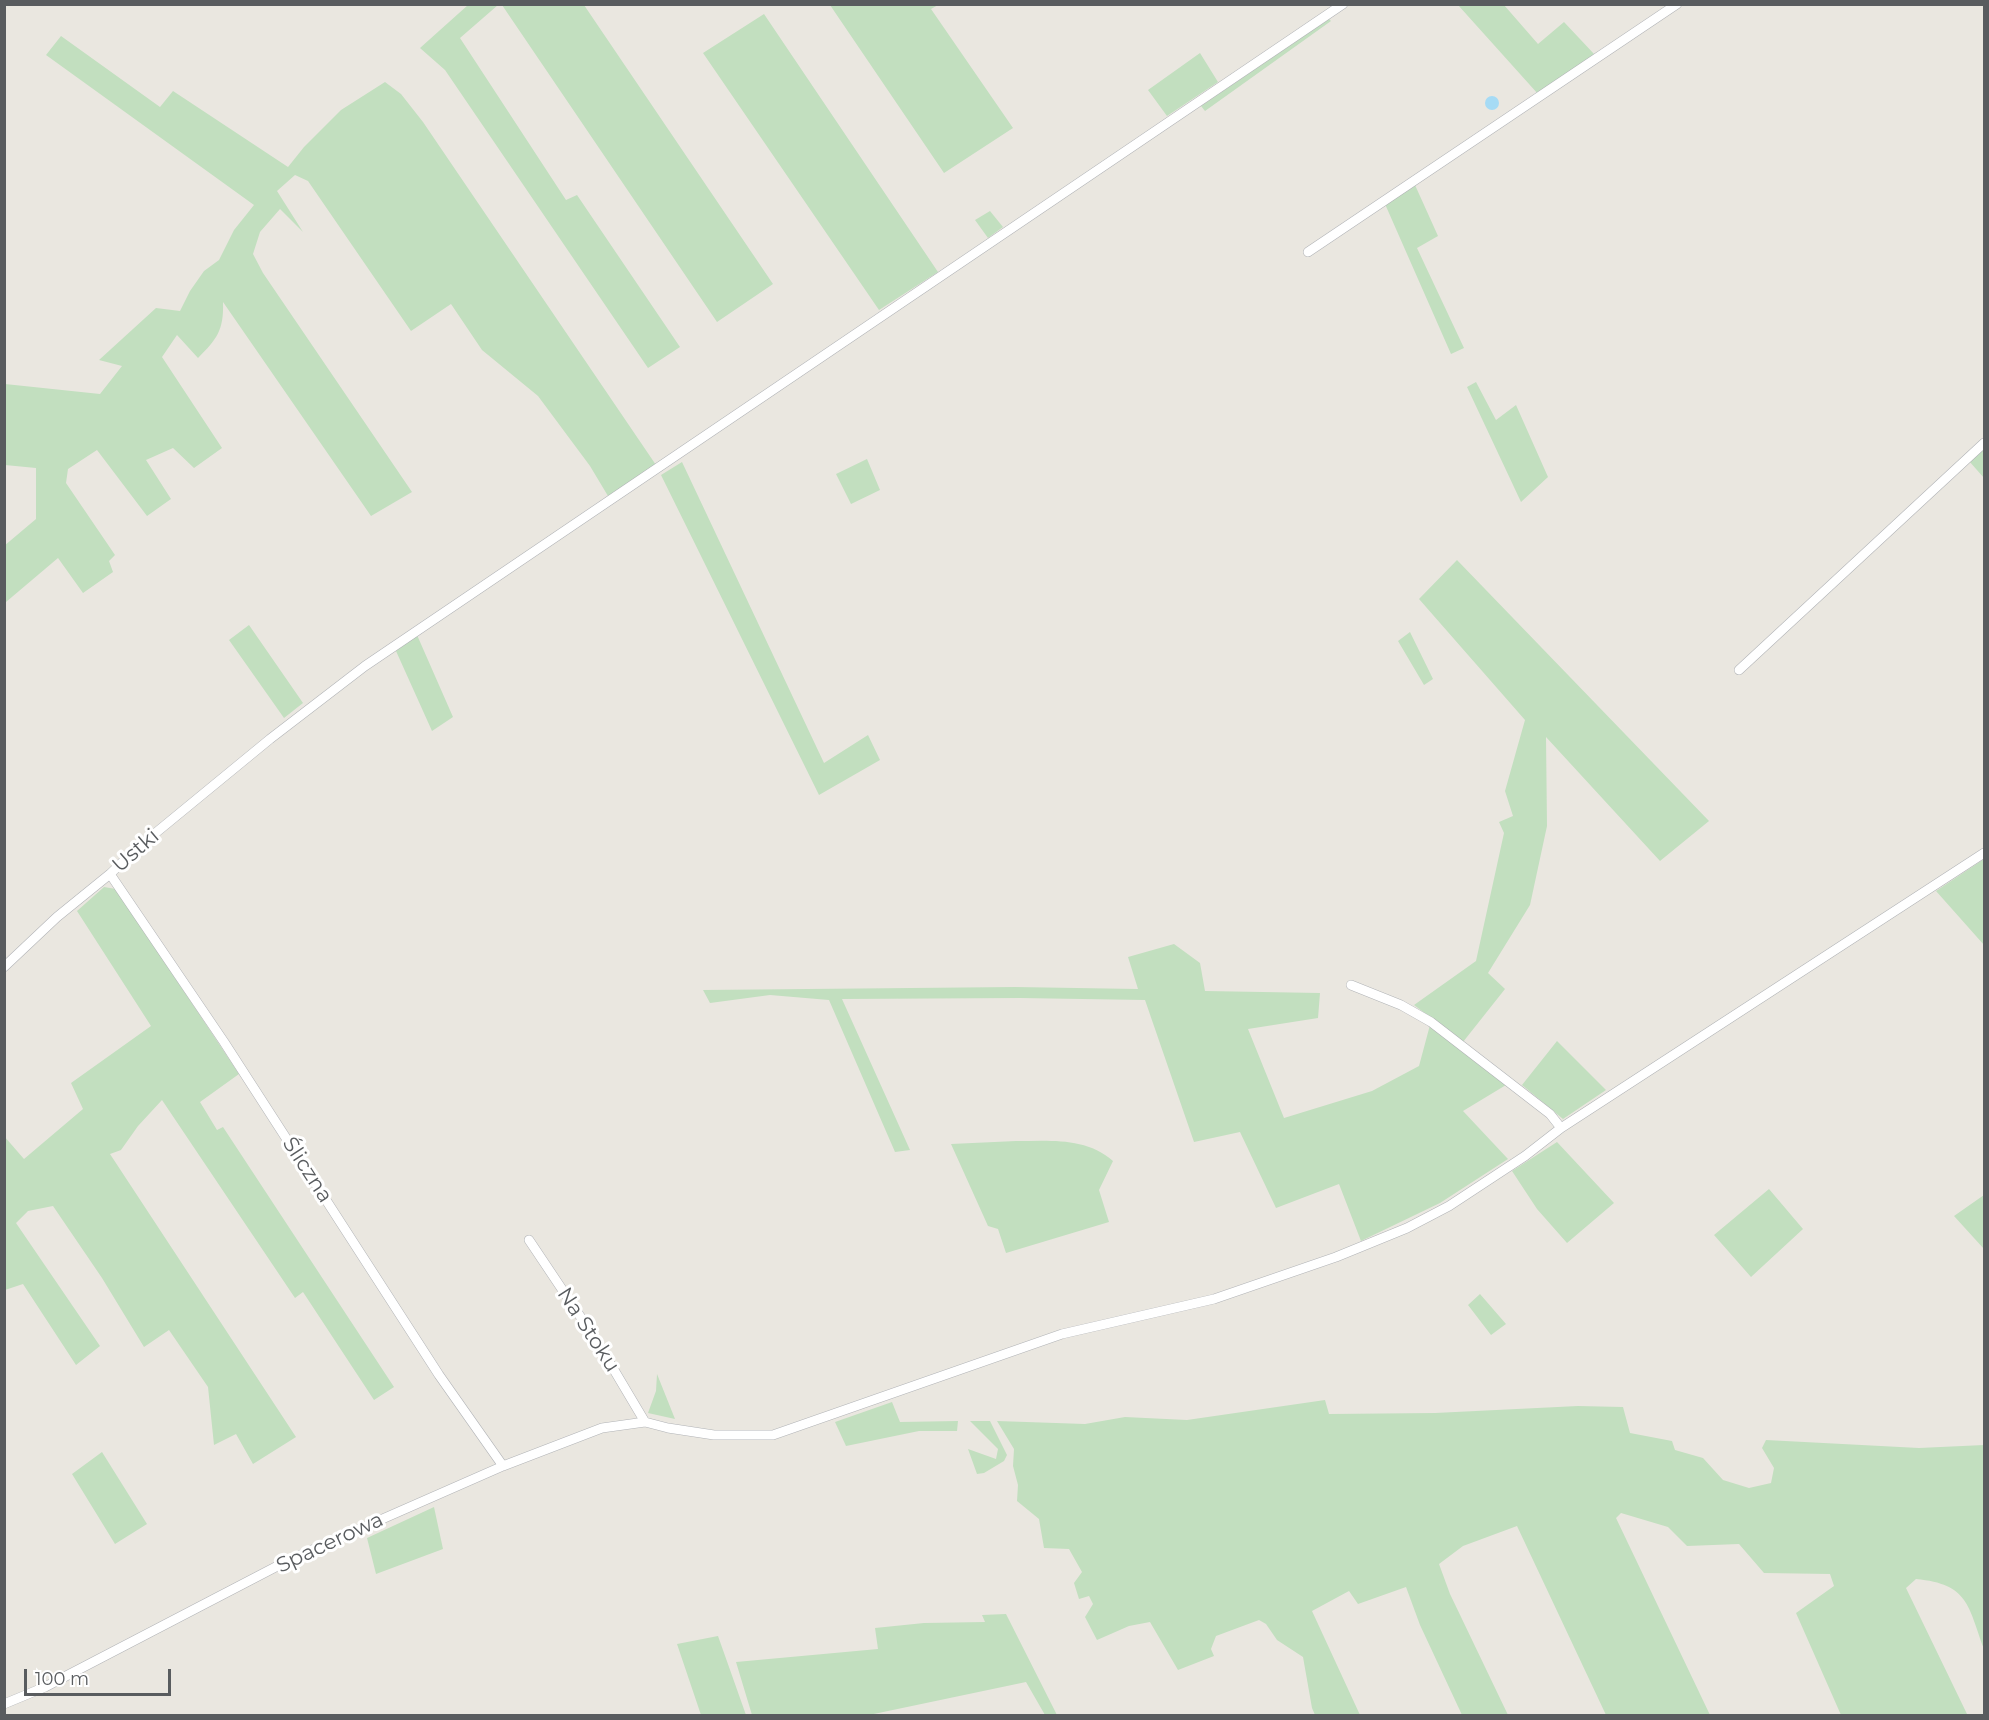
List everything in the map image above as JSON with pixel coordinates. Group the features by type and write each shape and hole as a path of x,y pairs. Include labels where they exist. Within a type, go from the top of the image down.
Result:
{"street":[{"name":"Ustki","path":"4,967 57,917 110,874 136,849 270,739 365,666 1343,4"},
{"path":"1308,252 1677,4"},
{"path":"1739,670 1984,443"},
{"name":"Spacerowa","path":"4,1704 54,1682 289,1560 503,1466 602,1428 645,1422 714,1435 773,1435 1062,1334 1214,1299 1336,1257 1407,1228 1449,1206 1525,1156 1561,1128 1984,853"},
{"name":"Śliczna","path":"110,874 224,1042 440,1375 503,1466"},
{"path":"1352,985 1401,1005 1431,1022 1550,1114 1561,1128"},
{"name":"Na Stoku","path":"529,1240 598,1343 645,1422"}],"green space":[{"path":"468,5 498,5 460,38 566,200 577,195 680,347 648,368 445,70 420,48"},
{"path":"502,5 584,5 773,284 717,322"},
{"path":"830,5 938,5 931,9 1013,128 944,173"},
{"path":"1458,5 1504,5 1538,44 1564,22 1595,55 1538,94"},
{"path":"764,14 938,272 879,310 703,53"},
{"path":"1329,19 1331,21 1205,111 1201,106"},
{"path":"61,36 160,107 173,91 288,167 304,147 341,110 385,82 401,94 423,122 656,465 608,496 590,466 538,396 482,350 451,304 411,331 308,181 295,175 277,191 303,232 280,209 260,232 253,254 263,273 412,492 371,516 223,302 221,327 210,345 198,358 177,335 162,357 222,448 194,468 173,448 146,460 171,499 147,516 97,450 68,469 66,483 115,555 109,561 113,572 83,593 58,558 6,602 4,546 36,519 36,468 5,465 5,384 100,394 122,366 99,360 156,308 180,311 190,291 204,271 219,260 234,230 254,205 46,55"},
{"path":"1200,53 1218,82 1167,116 1148,90"},
{"path":"1415,185 1438,236 1417,248 1464,348 1451,354 1385,204"},
{"path":"990,211 1003,227 988,238 975,220"},
{"path":"1476,382 1496,420 1516,405 1548,477 1521,502 1467,387"},
{"path":"1984,446 1984,478 1969,461"},
{"path":"867,459 880,490 851,504 836,474"},
{"path":"682,462 824,763 868,735 880,760 819,795 661,475"},
{"path":"1457,560 1709,821 1660,861 1546,737 1547,826 1530,905 1488,973 1505,989 1463,1042 1414,1005 1476,961 1504,833 1499,822 1513,816 1505,791 1525,720 1419,599"},
{"path":"249,625 303,703 284,718 229,640"},
{"path":"1410,632 1433,679 1424,685 1398,641"},
{"path":"417,635 453,717 432,731 396,651"},
{"path":"1984,859 1984,945 1936,891"},
{"path":"104,887 116,889 239,1074 200,1102 217,1130 223,1127 394,1387 374,1400 303,1292 295,1298 162,1100 138,1126 121,1150 110,1154 296,1437 253,1464 236,1434 214,1445 208,1387 169,1330 144,1347 102,1278 53,1206 28,1211 16,1223 100,1346 76,1365 23,1284 5,1290 4,1136 24,1159 83,1109 71,1083 151,1026 77,911"},
{"path":"1174,944 1200,963 1205,991 1320,993 1318,1018 1248,1029 1284,1118 1372,1091 1419,1066 1430,1025 1506,1085 1463,1111 1508,1159 1440,1203 1361,1241 1339,1184 1276,1208 1240,1132 1194,1142 1145,1000 842,999 910,1150 895,1152 829,1000 770,995 710,1003 703,990 1015,987 1138,989 1128,957"},
{"path":"1557,1041 1606,1090 1563,1119 1522,1085"},
{"path":"1055,1141 1079,1144 1102,1153 1113,1161 1099,1190 1109,1222 1006,1253 998,1229 988,1226 951,1144"},
{"path":"1557,1142 1614,1203 1567,1243 1537,1209 1512,1171"},
{"path":"1769,1189 1803,1229 1751,1277 1714,1235"},
{"path":"1984,1195 1984,1249 1954,1216"},
{"path":"1480,1294 1506,1324 1491,1335 1468,1305"},
{"path":"657,1374 675,1419 648,1413 656,1391"},
{"path":"1325,1400 1329,1414 1435,1413 1578,1406 1623,1407 1630,1433 1672,1441 1675,1450 1703,1458 1723,1480 1749,1488 1771,1483 1774,1468 1762,1448 1766,1440 1919,1448 1984,1445 1984,1649 1969,1609 1957,1592 1947,1586 1916,1579 1906,1588 1967,1714 1964,1716 1841,1715 1796,1613 1834,1586 1830,1574 1764,1573 1739,1544 1687,1546 1668,1527 1621,1513 1616,1518 1710,1715 1606,1715 1517,1526 1463,1546 1439,1564 1450,1594 1508,1715 1462,1715 1420,1625 1406,1587 1358,1604 1349,1591 1312,1611 1360,1715 1315,1715 1303,1657 1277,1640 1266,1624 1259,1620 1216,1636 1211,1649 1214,1656 1178,1670 1150,1622 1129,1626 1097,1640 1085,1617 1093,1604 1089,1596 1079,1599 1074,1583 1082,1572 1069,1549 1044,1548 1039,1519 1017,1501 1018,1485 1013,1466 1014,1449 997,1421 1085,1424 1125,1417 1187,1420"},
{"path":"892,1402 900,1422 958,1421 957,1431 919,1431 846,1446 835,1422"},
{"path":"970,1421 990,1421 1007,1455 1004,1461 984,1473 977,1474 968,1449 996,1459 998,1449"},
{"path":"102,1452 147,1524 115,1544 72,1474"},
{"path":"434,1507 443,1549 376,1574 367,1538"},
{"path":"1006,1614 1057,1715 1045,1715 1026,1682 869,1715 752,1715 736,1662 878,1649 875,1628 924,1623 985,1622 982,1615"},
{"path":"718,1636 746,1715 701,1715 677,1644"}],"water":[{"path":"1492,96 1497,98 1499,103 1497,108 1492,110 1487,108 1485,103 1487,98"}]}
